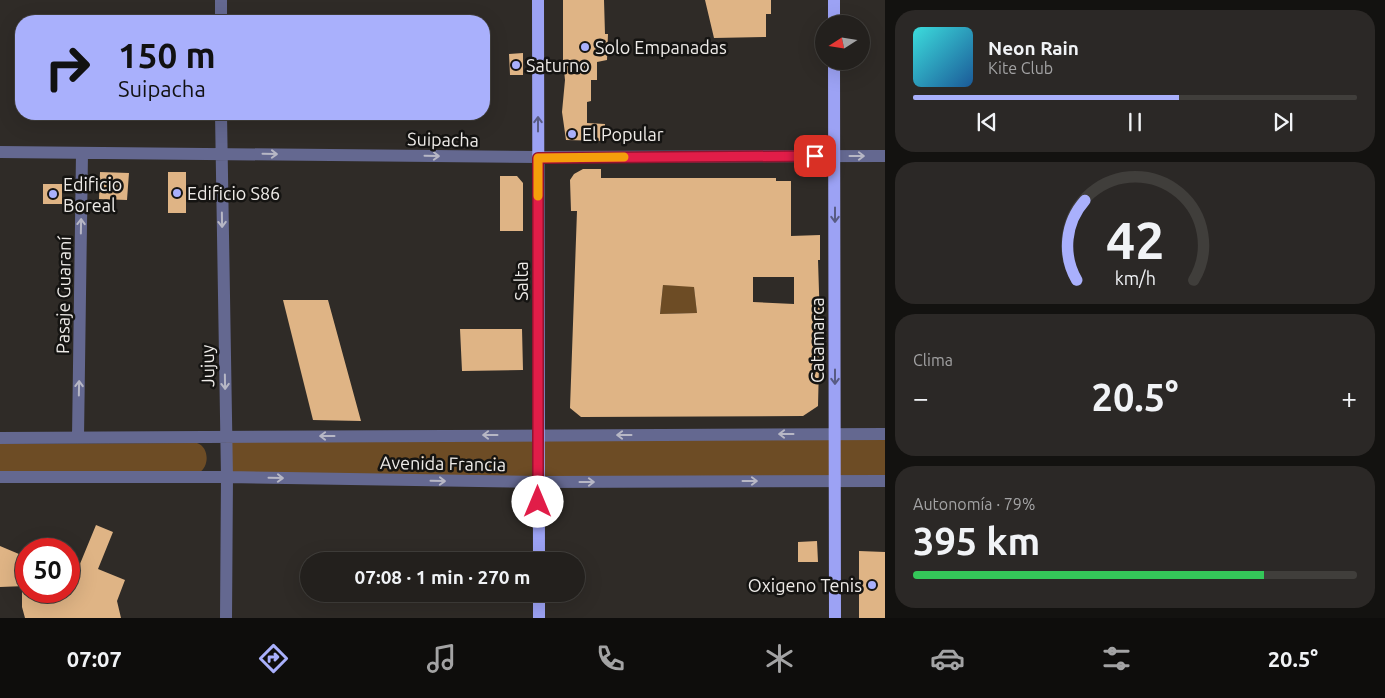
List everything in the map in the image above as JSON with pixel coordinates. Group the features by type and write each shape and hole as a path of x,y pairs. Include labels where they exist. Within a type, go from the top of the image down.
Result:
{"main road":[{"name":"Salta","path":"538,0 539,552"},
{"path":"834,0 834,15"},
{"name":"Catamarca","path":"834,70 835,618"},
{"path":"539,602 539,618"}],"street":[{"path":"220,0 221,15"},
{"name":"Jujuy","path":"221,120 227,477 226,618"},
{"name":"Suipacha","path":"0,152 538,158 885,156"},
{"name":"Pasaje Guaraní","path":"78,437 82,153"},
{"name":"Avenida Francia","path":"0,438 885,434"},
{"name":"Avenida Francia","path":"0,477 227,477 538,482 885,481"}],"shaded area":[{"path":"663,285 694,286 697,313 660,314"},
{"path":"885,434 885,481 227,477 226,436"},
{"path":"197,443 204,448 207,457 203,470 199,473 0,472 0,444"}],"building":[{"path":"563,0 604,0 605,34 608,34 607,60 597,62 597,80 591,80 591,101 587,102 587,123 605,124 604,141 566,140 562,112 565,80"},
{"path":"705,0 771,0 771,14 766,14 766,37 714,38"},
{"name":"Saturno","path":"523,53 523,75 510,75 509,54"},
{"path":"583,169 601,169 601,178 776,178 776,181 791,181 791,236 820,235 820,260 818,260 820,323 818,406 803,416 581,417 570,408 577,211 571,211 570,180 574,174","holes":["753,277 794,277 794,304 753,302","663,285 694,287 697,313 660,314"]},
{"path":"100,172 129,173 127,200 99,199"},
{"name":"Edificio S86","path":"168,172 186,172 186,213 168,213"},
{"path":"500,176 517,176 523,183 523,231 500,231"},
{"name":"Edificio Boreal","path":"43,184 62,184 62,204 43,204"},
{"path":"283,300 328,300 361,421 313,420"},
{"path":"460,329 522,329 523,370 462,371"},
{"path":"96,525 113,532 98,569 125,580 117,601 121,618 25,618 22,603 80,603 80,564"},
{"path":"817,541 818,562 798,562 798,542"},
{"path":"0,546 15,552 15,586 0,587"},
{"name":"Oxigeno Tenis","path":"859,551 885,552 885,618 859,618"}],"slow traffic":[{"path":"538,196 538,158 624,157"}],"place":[{"name":"Solo Empanadas","path":"585,47"},
{"name":"Saturno","path":"516,65"},
{"name":"El Popular","path":"572,134"},
{"name":"Edificio S86","path":"177,193"},
{"name":"Edificio Boreal","path":"53,194"},
{"name":"Oxigeno Tenis","path":"872,585"}],"route":[{"path":"538,502 538,158 815,156"}]}
